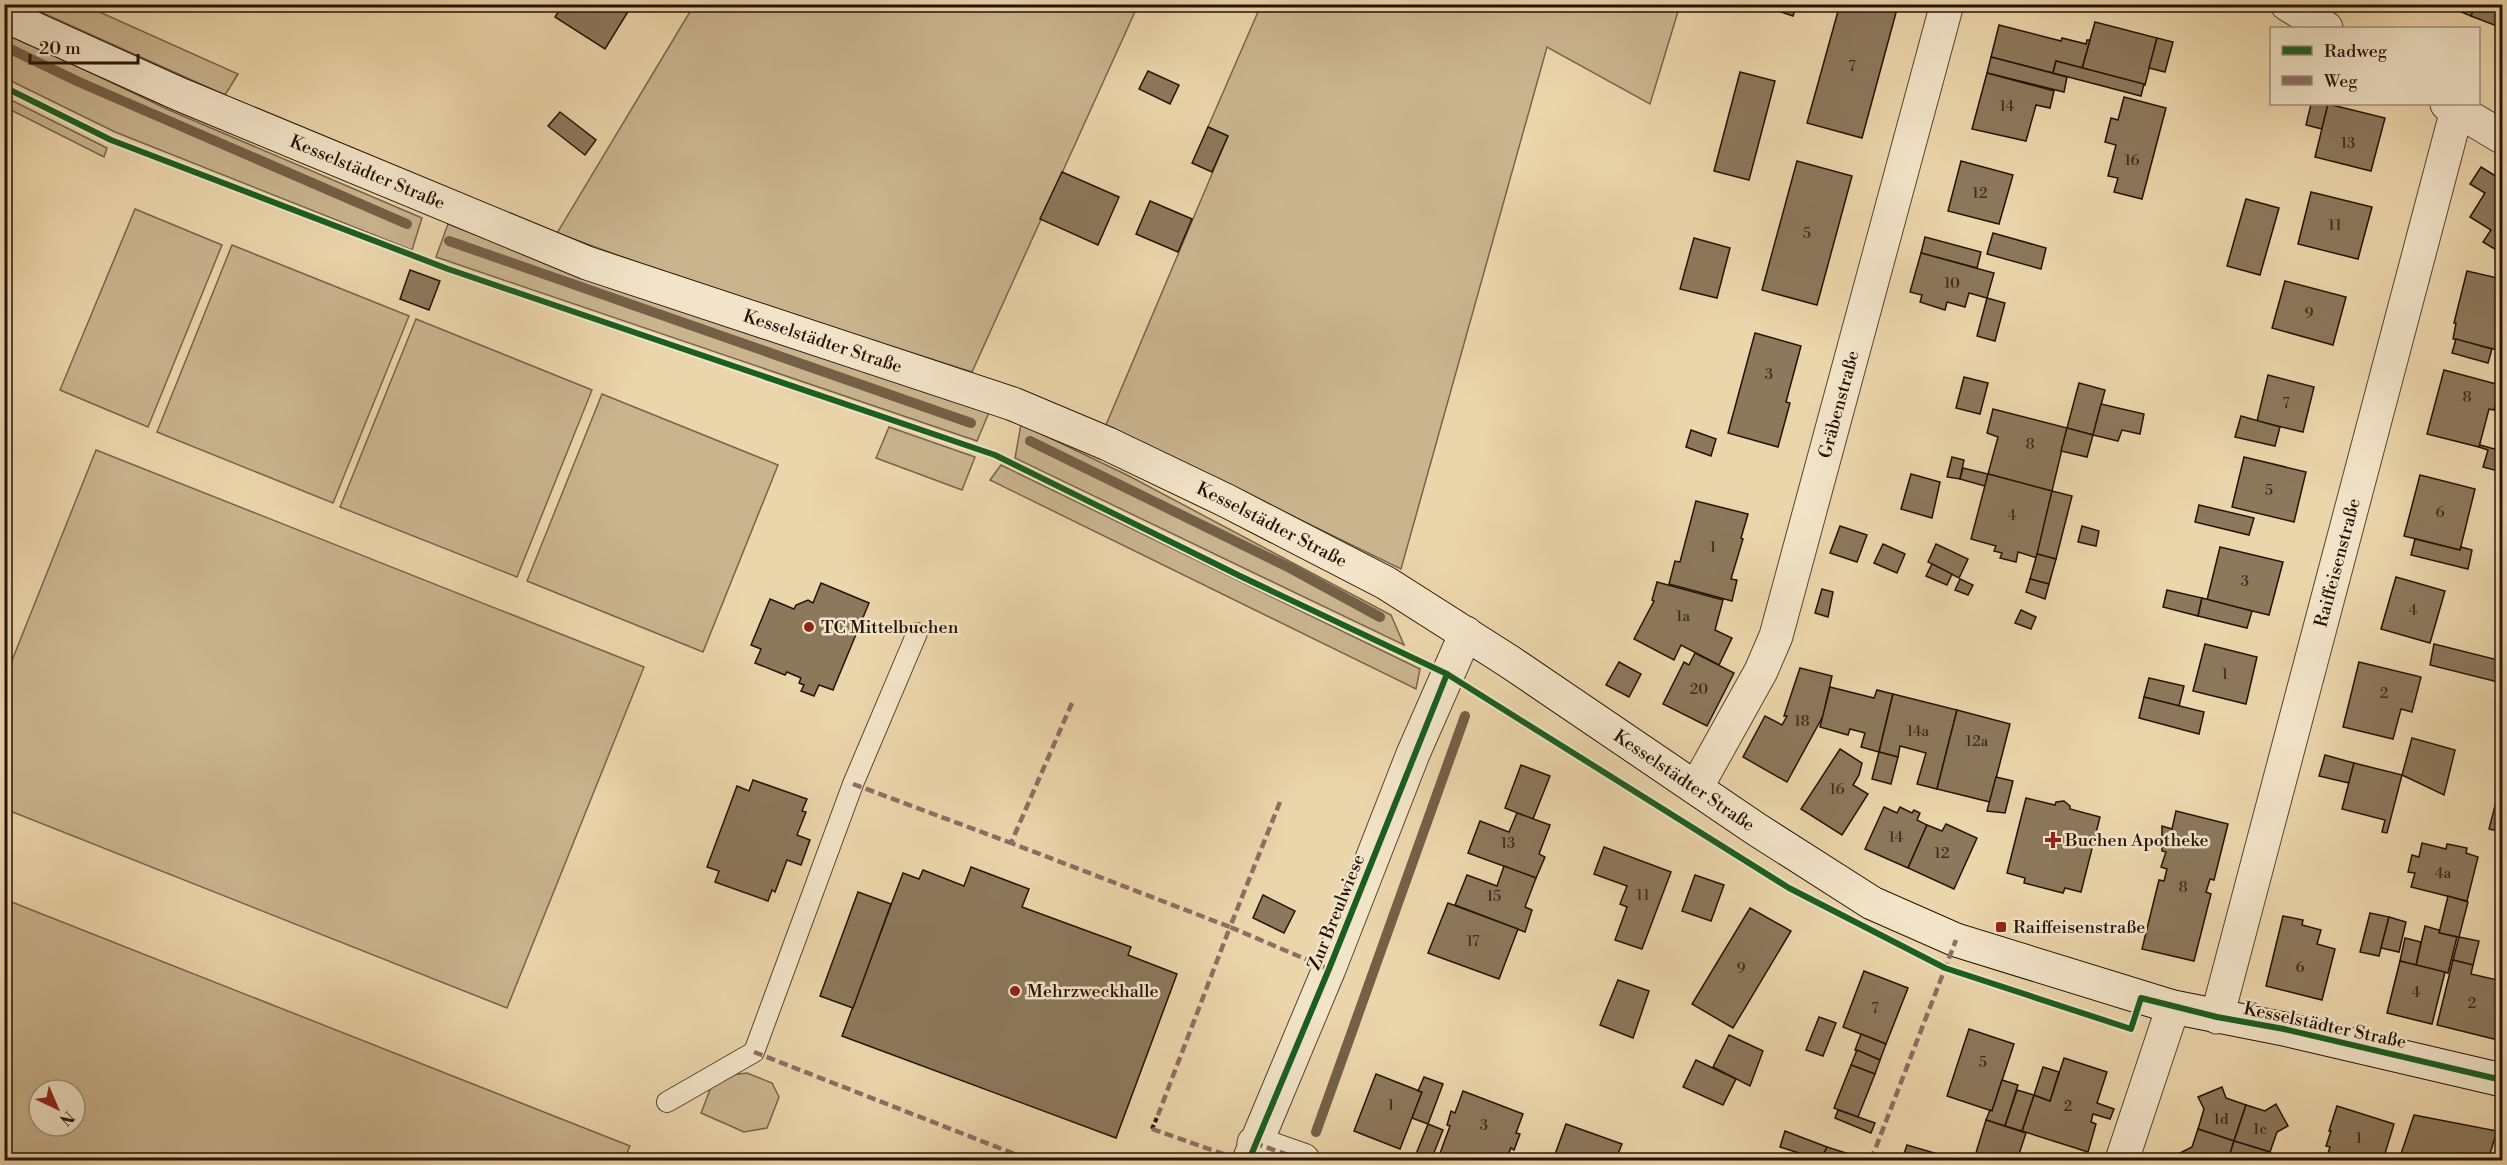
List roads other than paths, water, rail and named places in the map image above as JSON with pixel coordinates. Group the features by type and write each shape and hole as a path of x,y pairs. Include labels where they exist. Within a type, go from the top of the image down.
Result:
{"main road":[{"name":"Gräbenstraße","path":"1696,788 1761,671 1776,636 1947,4"},
{"path":"2287,4 2324,27"},
{"name":"Kesselstädter Straße","path":"4,15 179,94 587,263 1013,404 1097,440 1227,501 1386,583 1466,633 1872,903 1956,940 2173,1007 2284,1029 2502,1080"},
{"path":"2452,106 2502,137"},
{"name":"Raiffeisenstraße","path":"2217,1017 2452,106"},
{"name":"Zur Breulwiese","path":"1252,1152 1329,969 1413,754 1466,633"},
{"path":"2122,1161 2173,1007"},
{"path":"1252,1152 1303,1161"}],"lane":[{"path":"667,1102 754,1052 853,784 917,633"}],"waterway":[{"path":"4,46 79,82 407,224"},
{"path":"449,241 971,423"},
{"path":"1030,441 1290,568 1380,617"},
{"path":"1316,1132 1465,716"}],"place":[{"name":"TC Mittelbuchen","path":"809,627"},
{"name":"Buchen Apotheke","path":"2053,840"},
{"name":"Raiffeisenstraße","path":"2001,927"},
{"name":"Mehrzweckhalle","path":"1015,991"}]}
